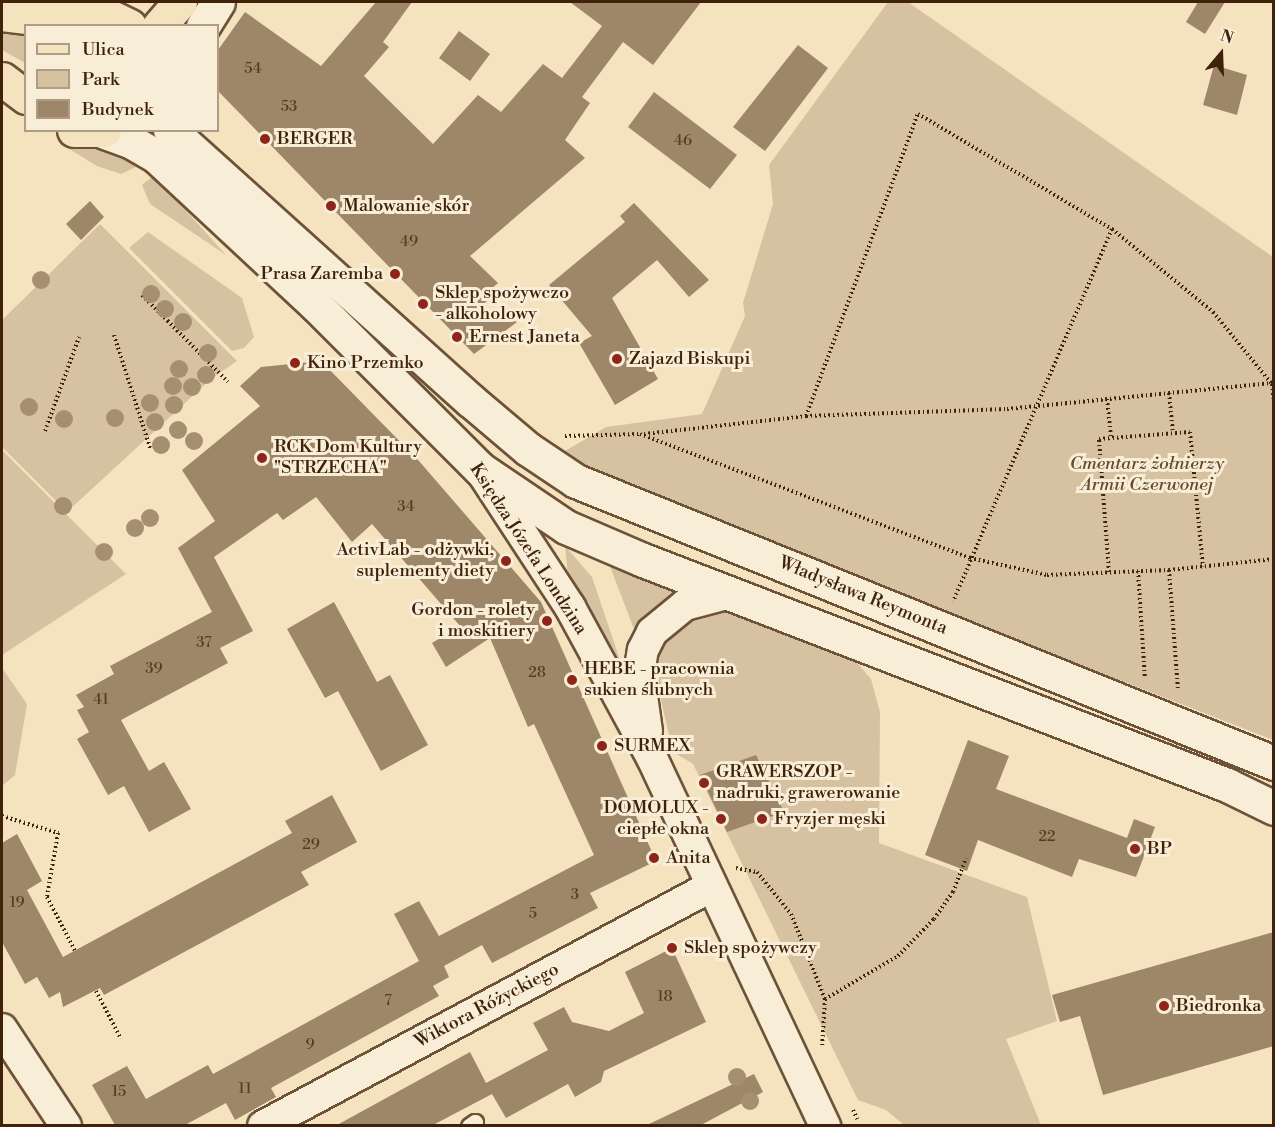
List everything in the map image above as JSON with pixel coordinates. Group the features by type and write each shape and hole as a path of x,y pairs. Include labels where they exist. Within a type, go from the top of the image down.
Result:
{"main road":[{"path":"161,24 180,2"},
{"path":"204,24 218,2"},
{"path":"2,14 33,18 121,13"},
{"path":"2,80 24,96"},
{"name":"Księdza Józefa Londzina","path":"97,132 130,141 156,156 317,306 480,469"},
{"path":"172,132 257,206"},
{"path":"206,132 257,206"},
{"name":"Władysława Reymonta","path":"257,206 470,400 528,449 576,481 1274,763"},
{"path":"480,469 566,526 1227,785 1274,808"}],"street":[{"name":"Księdza Józefa Londzina","path":"480,469 570,607 718,876 825,1125"},
{"name":"Księdza Józefa Londzina","path":"652,758 640,688 640,662 647,641 674,612 712,595 730,592"},
{"name":"Wiktora Różyckiego","path":"263,1125 718,876"},
{"path":"2,1029 66,1125"}],"lane":[{"path":"469,1125 475,1122 475,1125"}],"path":[{"path":"806,416 918,114 1112,230 1213,312 1273,383 1274,404"},
{"path":"951,607 1034,406 1112,230"},
{"path":"142,295 228,382"},
{"path":"114,335 150,448"},
{"path":"45,430 80,337"},
{"path":"552,436 640,434 806,416 1034,406 1273,383"},
{"path":"1169,393 1173,433"},
{"path":"1107,399 1112,438"},
{"path":"1109,572 1099,439 1173,433 1190,432 1203,566"},
{"path":"640,434 970,558 1047,576 1169,570 1274,559"},
{"path":"1169,570 1178,694"},
{"path":"1138,571 1145,679"},
{"path":"2,816 58,833 47,897 76,953"},
{"path":"825,999 898,956 934,919 953,892 966,858"},
{"path":"718,876 757,872 791,914 825,999 821,1046 825,1054"},
{"path":"96,991 121,1039"},
{"path":"847,1099 857,1119"}],"green space":[{"name":"Cmentarz żołnierzy Armii Czerwonej","path":"888,2 908,2 1273,257 1273,740 663,502 560,454 606,427 702,414 745,316 743,303 773,204 769,165"},
{"path":"2,31 24,34 24,62 2,50"},
{"path":"61,144 118,153 136,167 121,174 97,166"},
{"path":"152,177 162,184 226,255 150,204 142,185"},
{"path":"100,224 237,361 211,379 67,512 2,447 2,320"},
{"path":"148,232 242,298 254,337 244,348 232,351 129,248"},
{"path":"2,450 126,574 2,655"},
{"path":"565,546 592,577 621,663 599,634 568,576"},
{"path":"609,564 686,592 656,607 637,637"},
{"path":"726,611 855,660 871,679 880,712 879,843 1027,897 1057,1021 1006,1039 1041,1125 904,1125 886,1110 858,1100 693,764 673,752 656,679 660,646 675,627 699,614"},
{"path":"2,668 27,704 15,775 2,786"}],"building":[{"path":"376,2 412,2 383,42 389,47 364,76 433,144 478,95 501,112 543,64 562,78 602,26 570,2 701,2 653,65 623,42 582,97 590,103 565,140 585,158 470,256 498,283 490,290 495,295 478,308 517,322 474,354 219,92 219,49 245,12 321,66"},
{"path":"1198,2 1225,2 1205,34 1186,22"},
{"path":"459,31 490,54 470,81 439,58"},
{"path":"798,45 828,68 765,151 733,127"},
{"path":"1214,65 1247,75 1237,115 1203,105"},
{"path":"654,92 737,155 710,189 628,127"},
{"path":"90,201 104,217 81,240 66,224"},
{"path":"634,203 709,280 689,297 657,260 612,298 658,379 615,405 579,343 592,336 549,285 625,222 620,216"},
{"path":"321,361 419,461 541,602 656,861 590,893 598,908 492,963 482,945 444,966 449,977 433,986 439,996 271,1088 276,1097 235,1120 226,1103 185,1125 115,1125 92,1085 127,1066 146,1099 208,1065 213,1074 419,961 394,914 419,901 439,936 594,855 534,724 528,727 490,638 446,667 432,643 460,626 372,524 352,542 316,497 283,520 277,513 214,557 253,631 220,648 228,663 121,720 149,771 164,762 191,809 149,832 124,786 108,795 77,739 89,732 77,710 84,707 76,695 114,674 110,666 212,612 178,548 215,521 182,470 260,406 240,386 261,367"},
{"path":"334,602 377,682 390,675 428,745 381,771 338,691 325,698 287,629"},
{"path":"968,740 1009,756 996,789 1127,838 1134,819 1155,827 1136,877 1079,859 1072,877 978,840 967,871 925,855"},
{"path":"756,755 784,812 727,832 700,775"},
{"path":"332,795 357,842 301,872 309,885 104,995 100,988 63,1007 60,992 49,998 37,977 25,984 2,942 2,843 17,834 42,881 27,890 63,957 292,833 285,821"},
{"name":"Biedronka","path":"1274,932 1274,1046 1103,1095 1080,1016 1060,1022 1052,995"},
{"path":"672,948 706,1022 604,1071 601,1082 575,1097 568,1084 506,1118 492,1094 433,1125 337,1125 470,1052 486,1083 548,1050 533,1023 564,1007 572,1022 609,1031 644,1013 625,972"},
{"path":"754,1074 763,1092 701,1125 647,1125"}],"place":[{"name":"BERGER","path":"265,139"},
{"name":"Malowanie skór","path":"331,206"},
{"name":"Prasa Zaremba","path":"395,274"},
{"name":"Sklep spożywczo - alkoholowy","path":"423,304"},
{"name":"Ernest Janeta","path":"457,337"},
{"name":"Zajazd Biskupi","path":"617,359"},
{"name":"Kino Przemko","path":"295,363"},
{"name":"RCK Dom Kultury \"STRZECHA\"","path":"262,458"},
{"name":"ActivLab - odżywki, suplementy diety","path":"506,561"},
{"name":"Gordon - rolety i moskitiery","path":"547,621"},
{"name":"HEBE - pracownia sukien ślubnych","path":"572,680"},
{"name":"SURMEX","path":"602,746"},
{"name":"GRAWERSZOP - nadruki, grawerowanie","path":"704,783"},
{"name":"DOMOLUX - ciepłe okna","path":"721,819"},
{"name":"Fryzjer męski","path":"762,819"},
{"name":"BP","path":"1135,849"},
{"name":"Anita","path":"654,858"},
{"name":"Sklep spożywczy","path":"672,948"},
{"name":"Biedronka","path":"1164,1006"}]}
